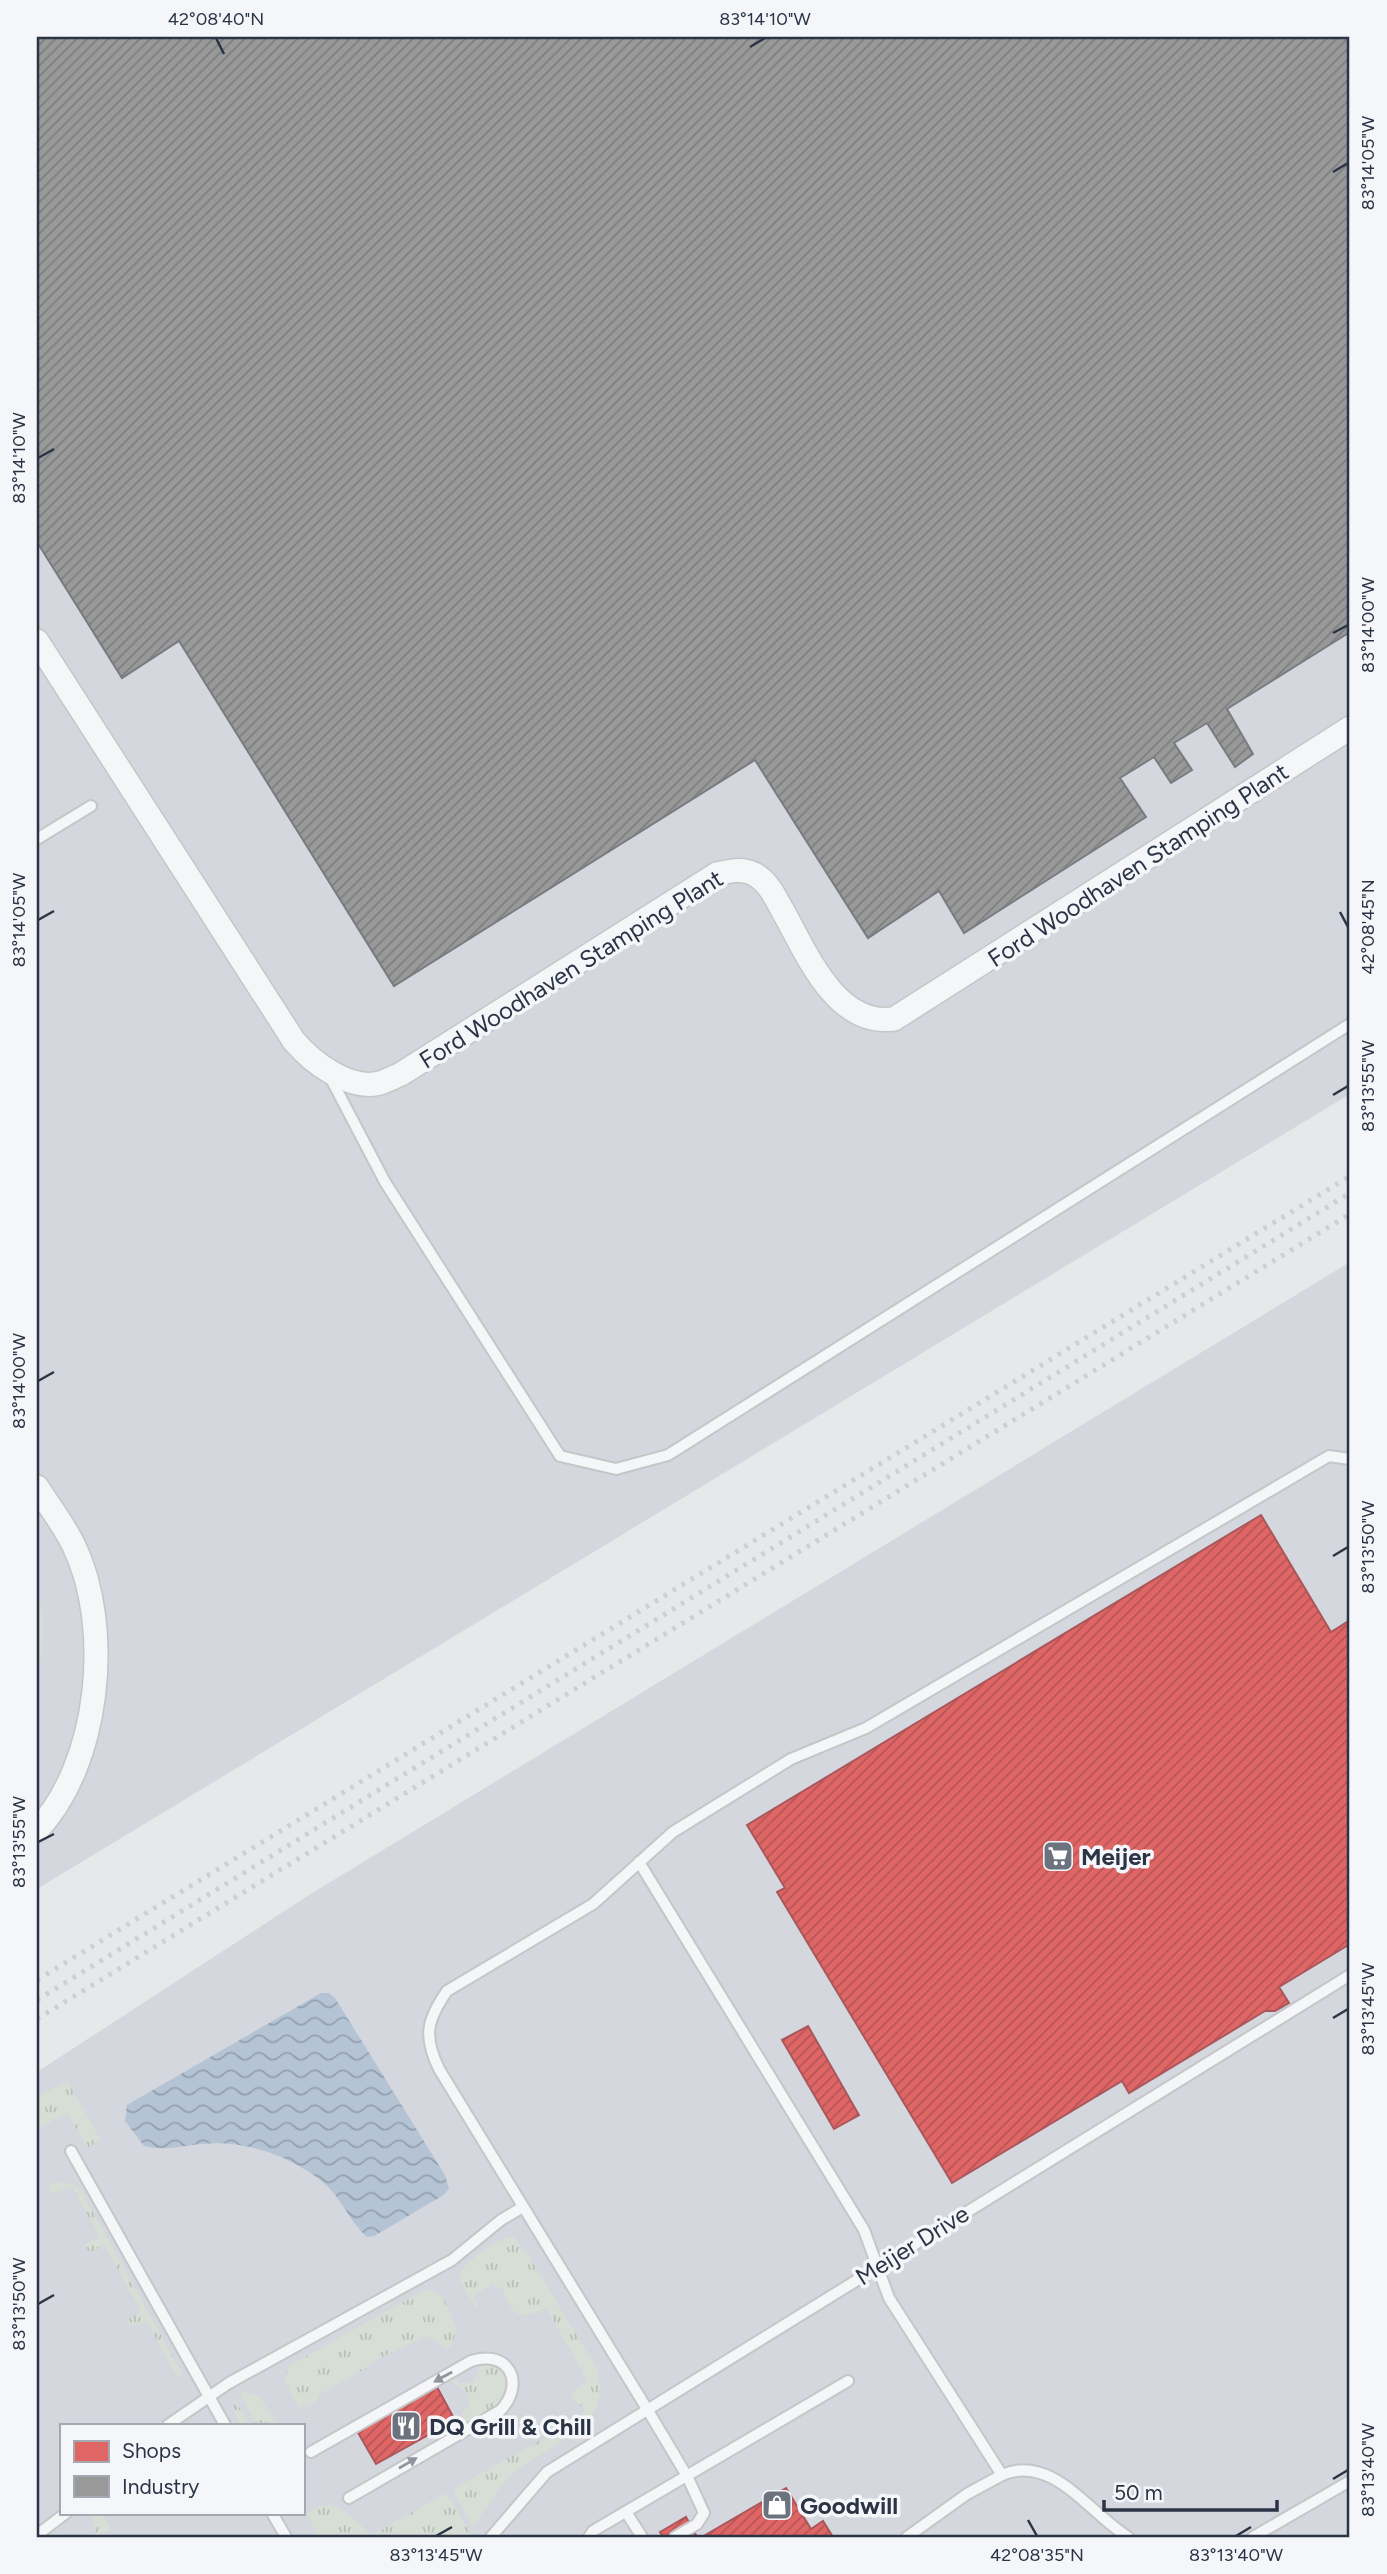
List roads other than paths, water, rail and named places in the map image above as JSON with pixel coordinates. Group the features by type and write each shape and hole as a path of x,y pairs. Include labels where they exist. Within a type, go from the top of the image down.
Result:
{"street":[{"name":"Ford Woodhaven Stamping Plant","path":"37,641 294,1041 308,1058 326,1070 363,1083 378,1084 401,1074 716,874 731,871 755,875 773,892 820,979 840,999 860,1015 878,1021 894,1019 1350,728"},
{"path":"37,1487 74,1546 89,1592 96,1639 95,1691 79,1761 37,1830"}],"lane":[{"path":"37,839 91,806"},
{"path":"326,1070 385,1182 560,1456 616,1469 668,1455 1350,1024"},
{"path":"675,2537 697,2524 704,2513 687,2476 439,2069 428,2045 432,2013 447,1991 593,1904 673,1832 790,1759 866,1727 1329,1456 1350,1459"},
{"path":"639,1862 864,2231 889,2298 1002,2475"},
{"name":"Meijer Drive","path":"491,2537 547,2472 1350,1975"},
{"path":"71,2151 224,2424"},
{"path":"169,2424 209,2395 439,2268 501,2220 523,2207"},
{"path":"311,2452 471,2361 484,2357 498,2360 510,2372 514,2384 511,2398 502,2410 349,2498"},
{"path":"589,2537 593,2531 848,2381"},
{"path":"907,2537 967,2494 1002,2475 1033,2469 1056,2480 1128,2537"},
{"path":"1253,2537 1272,2533 1350,2481"},
{"path":"626,2512 642,2537"},
{"path":"37,2535 65,2514"},
{"path":"273,2514 286,2537"}],"water":[{"path":"321,1993 329,1993 335,1998 445,2175 449,2189 442,2196 374,2236 367,2237 326,2185 293,2162 264,2151 233,2144 166,2148 144,2146 125,2121 127,2105"}],"railway":[{"path":"37,1980 1350,1176"},
{"path":"37,2000 1350,1193"},
{"path":"37,2019 1350,1214"}],"place":[{"name":"Meijer","path":"1058,1856"},
{"name":"DQ Grill & Chill","path":"406,2426"},
{"name":"Goodwill","path":"777,2505"}]}
